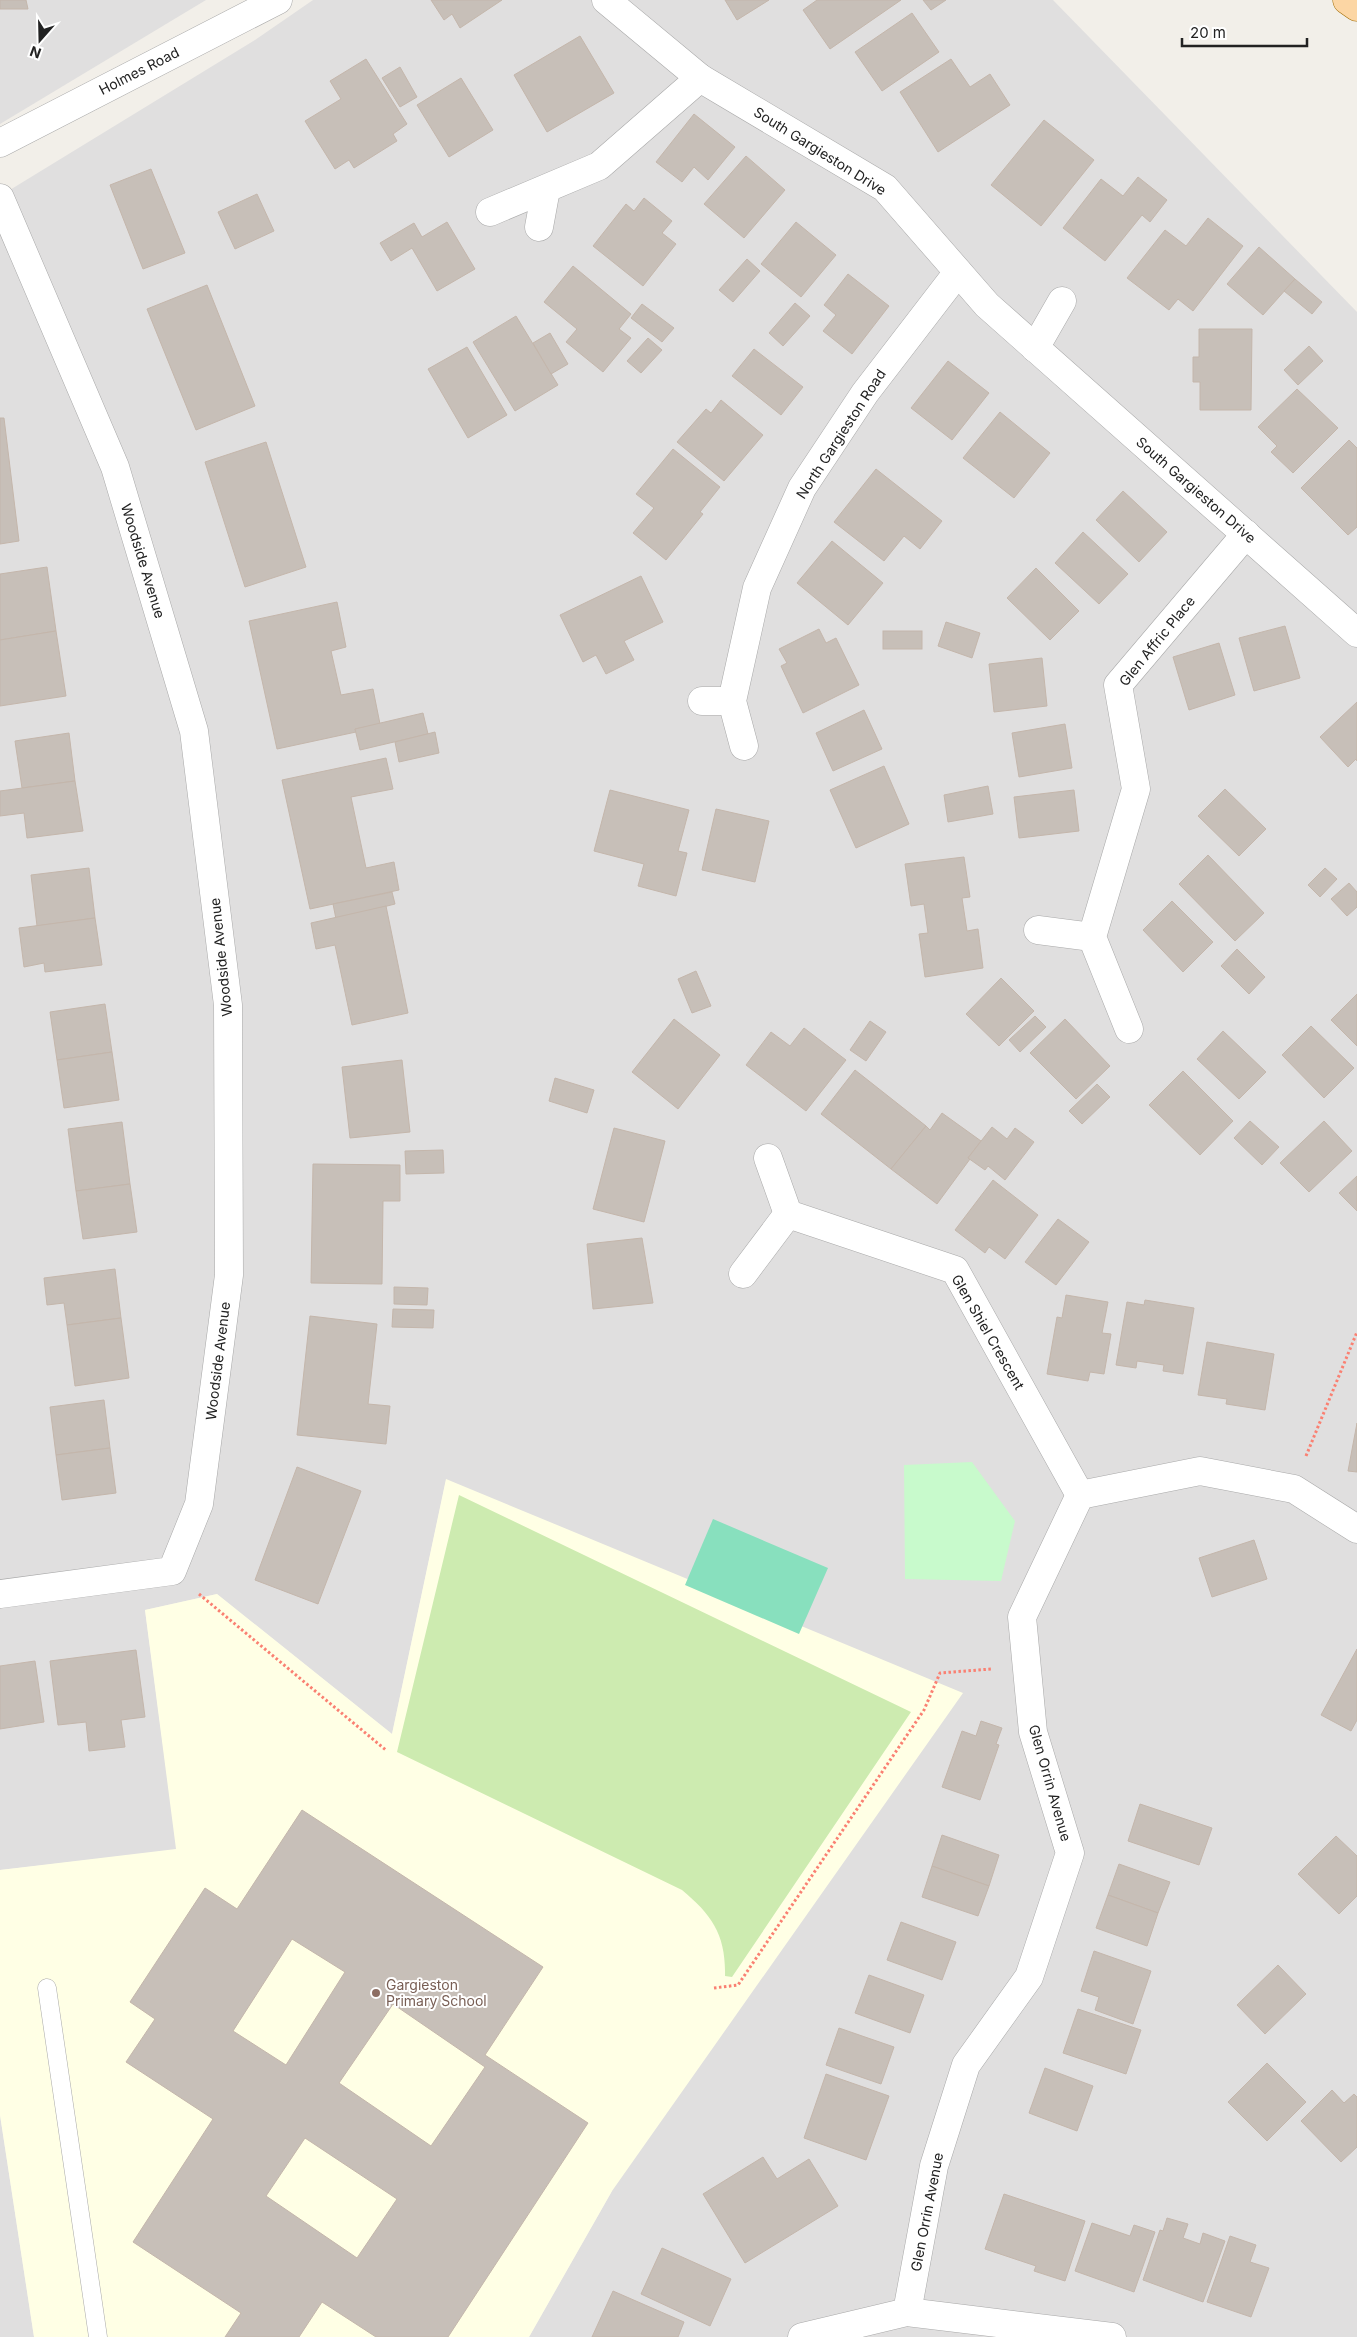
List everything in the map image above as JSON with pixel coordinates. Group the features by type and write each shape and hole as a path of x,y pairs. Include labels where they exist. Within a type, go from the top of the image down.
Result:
{"main road":[{"path":"1348,0 1357,7"}],"street":[{"name":"Holmes Road","path":"0,142 278,0"},
{"name":"South Gargieston Drive","path":"606,0 700,78 885,188 987,305 1357,633"},
{"path":"490,212 599,166 700,78"},
{"path":"538,228 546,189"},
{"name":"Woodside Avenue","path":"0,198 116,467 195,741 228,1004 229,1275 199,1504 172,1571"},
{"name":"North Gargieston Road","path":"744,746 732,701 757,588 802,488 865,393 958,272"},
{"path":"1035,348 1062,301"},
{"name":"Glen Affric Place","path":"1092,937 1136,788 1118,685 1246,534"},
{"path":"702,701 732,701"},
{"path":"1038,930 1092,937 1129,1030"},
{"path":"743,1274 788,1214 768,1158"},
{"name":"Glen Shiel Crescent","path":"788,1214 955,1270 1080,1495"},
{"path":"1080,1495 1200,1471 1294,1489 1357,1529"},
{"name":"Glen Orrin Avenue","path":"907,2312 934,2166 966,2065 1029,1977 1070,1853 1033,1732 1022,1617 1080,1495"},
{"path":"0,1594 172,1571"},
{"path":"802,2337 907,2312 1112,2337"}],"lane":[{"path":"47,1988 98,2337"}],"path":[{"path":"1294,1489 1357,1332"},
{"path":"172,1571 387,1751"},
{"path":"714,1988 738,1985 924,1710 940,1673 1027,1667"}],"shaded area":[{"path":"0,0 206,0 0,124"},
{"path":"313,0 1053,0 1357,312 1357,2337 529,2337 612,2191 446,1480 392,1734 217,1594 145,1610 177,1850 0,1870 0,196 255,40"},
{"name":"Gargieston Primary School","path":"446,1479 963,1693 612,2191 529,2337 34,2337 0,2115 0,1870 176,1849 145,1610 217,1594 392,1734"},
{"path":"0,2115 34,2337 0,2337"}],"green space":[{"path":"972,1462 1015,1521 1001,1581 905,1579 904,1465"},
{"path":"459,1495 911,1712 732,1977 725,1976 723,1949 715,1927 702,1908 682,1890 397,1752"},
{"path":"713,1519 828,1568 799,1634 685,1585"}],"building":[{"path":"0,0 26,0 28,9 0,9"},
{"path":"431,0 502,0 460,28 452,14 444,20"},
{"path":"725,0 769,0 737,20"},
{"path":"817,0 901,0 830,49 803,10"},
{"path":"923,0 946,0 931,10"},
{"path":"912,13 939,52 882,91 855,52"},
{"path":"580,36 614,93 547,132 514,75"},
{"path":"366,59 407,124 393,134 397,141 354,168 349,160 335,169 305,121 341,99 330,81"},
{"path":"951,59 970,87 990,74 1010,105 938,152 900,92"},
{"path":"400,67 417,97 400,107 382,78"},
{"path":"461,78 493,130 449,157 417,105"},
{"path":"694,114 735,147 708,180 694,167 682,182 656,162"},
{"path":"1044,120 1094,160 1041,226 991,185"},
{"path":"746,156 785,190 744,238 704,204"},
{"path":"151,169 185,253 143,269 110,185"},
{"path":"1138,177 1167,200 1150,222 1142,215 1105,261 1063,228 1101,179 1123,196"},
{"path":"257,194 274,231 235,249 218,212"},
{"path":"644,198 672,221 662,233 676,244 643,286 593,246 626,204 634,211"},
{"path":"1208,218 1243,246 1193,311 1178,299 1169,310 1127,278 1165,230 1186,246"},
{"path":"447,222 475,269 437,291 412,248 391,261 380,243 414,223 422,237"},
{"path":"796,222 836,255 801,297 761,264"},
{"path":"1259,247 1295,279 1263,315 1227,284"},
{"path":"747,259 760,271 733,302 719,290"},
{"path":"573,266 631,314 619,329 631,338 603,372 566,342 577,329 544,302"},
{"path":"848,274 889,306 852,354 823,331 836,315 824,305"},
{"path":"1295,279 1322,302 1312,314 1284,291"},
{"path":"207,285 255,406 196,430 147,309"},
{"path":"795,303 810,316 783,346 769,333"},
{"path":"642,304 674,328 662,342 631,318"},
{"path":"516,316 558,385 515,411 473,342"},
{"path":"1199,329 1252,329 1251,410 1200,410 1200,382 1193,382 1193,357 1199,357"},
{"path":"550,333 568,364 551,374 533,343"},
{"path":"648,338 662,350 641,373 627,361"},
{"path":"1309,346 1323,361 1298,385 1284,370"},
{"path":"467,347 507,415 468,438 428,369"},
{"path":"754,349 803,387 781,415 732,376"},
{"path":"948,361 989,393 952,440 911,408"},
{"path":"1297,389 1338,428 1293,473 1271,452 1277,446 1258,427"},
{"path":"721,400 763,435 724,481 677,442 706,409 711,413"},
{"path":"1000,412 1050,453 1014,498 963,458"},
{"path":"0,418 4,418 19,541 0,544"},
{"path":"1349,440 1357,448 1357,527 1348,535 1301,488"},
{"path":"266,442 306,567 245,587 205,462"},
{"path":"673,449 720,487 700,512 703,514 666,560 633,533 654,508 636,494"},
{"path":"876,469 942,521 920,549 904,536 884,561 834,522"},
{"path":"1123,491 1167,532 1139,562 1096,520"},
{"path":"1083,532 1128,574 1099,604 1055,563"},
{"path":"832,541 883,583 848,625 797,583"},
{"path":"47,567 56,631 0,640 0,574"},
{"path":"1036,568 1079,611 1050,640 1007,598"},
{"path":"641,576 663,622 624,641 634,660 606,674 596,655 583,662 560,615"},
{"path":"337,602 346,647 331,651 341,695 373,689 380,724 355,729 356,732 277,749 249,621"},
{"path":"946,622 980,633 972,658 938,646"},
{"path":"1285,626 1300,678 1254,691 1239,638"},
{"path":"819,629 826,643 836,638 859,685 803,713 781,666 787,663 779,649"},
{"path":"56,631 66,696 0,706 0,640"},
{"path":"883,631 922,631 922,649 883,649"},
{"path":"1219,643 1235,695 1189,710 1173,657"},
{"path":"1042,658 1047,706 994,712 989,664"},
{"path":"1357,702 1357,761 1356,759 1348,767 1320,737"},
{"path":"864,710 882,749 833,771 816,733"},
{"path":"423,713 428,734 360,750 355,729"},
{"path":"1065,724 1072,768 1019,777 1012,733"},
{"path":"435,732 439,753 399,762 395,742"},
{"path":"69,733 75,781 22,788 15,741"},
{"path":"386,758 393,789 351,797 366,868 394,862 399,890 310,909 282,780"},
{"path":"884,766 909,824 856,848 830,790"},
{"path":"75,781 83,831 27,838 24,813 0,816 0,791"},
{"path":"988,786 993,814 948,822 944,795"},
{"path":"1225,789 1266,829 1239,856 1198,816"},
{"path":"610,790 689,810 678,851 687,853 676,896 638,886 644,864 594,851"},
{"path":"1074,790 1079,831 1019,838 1014,797"},
{"path":"716,809 769,821 755,882 702,870"},
{"path":"1208,855 1264,913 1235,941 1179,884"},
{"path":"964,857 970,897 962,898 967,931 978,929 983,968 925,977 919,934 928,933 924,904 911,906 905,864"},
{"path":"89,868 95,918 37,926 31,875"},
{"path":"1325,868 1337,879 1320,897 1308,885"},
{"path":"1349,883 1357,892 1357,907 1347,916 1331,899"},
{"path":"392,892 395,904 336,919 333,904"},
{"path":"1172,901 1213,942 1183,972 1143,930"},
{"path":"386,906 408,1013 352,1025 335,945 316,949 311,923"},
{"path":"95,918 102,965 45,972 44,963 24,967 19,928"},
{"path":"1237,949 1265,977 1249,994 1221,966"},
{"path":"696,971 711,1006 692,1013 678,979"},
{"path":"1001,978 1034,1011 999,1046 966,1014"},
{"path":"1357,994 1357,1046 1331,1020"},
{"path":"105,1004 112,1052 57,1060 50,1012"},
{"path":"1035,1016 1046,1027 1020,1052 1009,1040"},
{"path":"674,1019 720,1055 678,1109 632,1072"},
{"path":"1065,1019 1110,1066 1076,1099 1030,1053"},
{"path":"870,1021 886,1032 866,1061 850,1050"},
{"path":"1311,1026 1354,1068 1324,1098 1282,1055"},
{"path":"804,1028 846,1060 806,1111 746,1065 771,1032 790,1046"},
{"path":"1223,1031 1266,1072 1239,1099 1197,1059"},
{"path":"112,1052 119,1100 64,1108 57,1060"},
{"path":"402,1060 410,1132 350,1138 342,1067"},
{"path":"855,1070 926,1126 891,1169 821,1114"},
{"path":"1183,1071 1233,1121 1200,1155 1149,1105"},
{"path":"555,1078 594,1090 587,1113 549,1101"},
{"path":"1097,1084 1110,1097 1082,1124 1069,1111"},
{"path":"942,1113 981,1141 937,1204 891,1169 926,1126 930,1130"},
{"path":"1250,1121 1279,1147 1262,1165 1234,1138"},
{"path":"1324,1121 1352,1151 1309,1192 1280,1163"},
{"path":"122,1122 130,1184 76,1191 68,1129"},
{"path":"992,1127 1007,1139 1015,1128 1034,1142 1005,1180 988,1166 985,1170 968,1158"},
{"path":"614,1128 665,1141 644,1222 593,1209"},
{"path":"443,1150 444,1173 406,1174 405,1151"},
{"path":"313,1164 400,1165 400,1201 383,1201 382,1284 311,1283"},
{"path":"1357,1176 1357,1211 1339,1193"},
{"path":"993,1180 1038,1215 1005,1259 989,1247 985,1253 955,1230"},
{"path":"130,1184 137,1232 83,1239 76,1191"},
{"path":"1058,1219 1089,1242 1056,1285 1025,1262"},
{"path":"642,1238 653,1303 593,1309 587,1244"},
{"path":"115,1269 121,1318 67,1325 64,1303 47,1305 44,1278"},
{"path":"394,1287 428,1288 427,1305 394,1304"},
{"path":"1066,1295 1108,1302 1102,1333 1111,1334 1104,1374 1090,1372 1088,1381 1047,1374 1057,1317 1062,1318"},
{"path":"1145,1300 1194,1308 1183,1374 1163,1371 1164,1365 1137,1361 1136,1368 1116,1365 1127,1302 1144,1305"},
{"path":"393,1309 434,1310 433,1328 392,1327"},
{"path":"310,1316 377,1324 368,1404 390,1406 386,1444 297,1435"},
{"path":"121,1318 129,1378 75,1386 67,1325"},
{"path":"1207,1342 1274,1354 1265,1410 1226,1404 1227,1399 1198,1395"},
{"path":"104,1400 110,1448 56,1455 50,1407"},
{"path":"1357,1423 1357,1472 1348,1471"},
{"path":"110,1448 116,1493 62,1500 56,1455"},
{"path":"297,1467 361,1491 318,1604 255,1580"},
{"path":"1254,1540 1267,1579 1212,1597 1199,1558"},
{"path":"1357,1649 1357,1720 1351,1731 1321,1715"},
{"path":"136,1650 145,1717 121,1720 125,1747 89,1751 86,1722 58,1725 50,1661"},
{"path":"35,1661 44,1722 0,1729 0,1666"},
{"path":"981,1721 1002,1728 996,1744 999,1745 980,1800 942,1787 962,1731 976,1736"},
{"path":"1140,1804 1212,1828 1199,1865 1128,1841"},
{"path":"302,1810 543,1967 485,2055 588,2123 448,2337 376,2337 322,2302 299,2337 225,2337 241,2313 133,2242 213,2119 126,2062 155,2019 130,2002 205,1888 237,1909","holes":["292,1939 345,1972 286,2065 233,2031","393,2004 485,2067 431,2146 339,2083","305,2138 397,2199 357,2258 266,2196"]},
{"path":"942,1835 999,1855 989,1886 932,1866"},
{"path":"1336,1836 1357,1856 1357,1896 1339,1914 1298,1874"},
{"path":"1119,1864 1170,1882 1158,1913 1108,1895"},
{"path":"932,1866 989,1886 978,1916 922,1897"},
{"path":"1108,1895 1158,1913 1147,1946 1096,1928"},
{"path":"901,1922 956,1942 942,1980 887,1960"},
{"path":"1094,1951 1151,1971 1133,2024 1095,2010 1099,1997 1081,1991"},
{"path":"1278,1965 1306,1994 1265,2034 1237,2005"},
{"path":"869,1975 924,1995 910,2033 855,2013"},
{"path":"1078,2009 1141,2030 1126,2074 1063,2053"},
{"path":"839,2028 894,2047 881,2084 826,2065"},
{"path":"1267,2063 1306,2102 1267,2141 1228,2102"},
{"path":"1045,2068 1093,2086 1077,2131 1029,2113"},
{"path":"826,2074 889,2096 866,2160 804,2138"},
{"path":"1332,2090 1344,2103 1354,2094 1357,2097 1357,2147 1341,2162 1301,2121"},
{"path":"763,2157 777,2179 809,2159 838,2206 745,2263 703,2194"},
{"path":"1004,2194 1085,2221 1065,2281 1034,2271 1036,2266 985,2249"},
{"path":"1167,2218 1188,2224 1183,2238 1200,2244 1203,2233 1225,2241 1203,2302 1143,2280 1160,2230 1163,2231"},
{"path":"1092,2223 1130,2236 1134,2225 1155,2232 1134,2292 1075,2271"},
{"path":"1230,2236 1256,2245 1250,2262 1269,2268 1251,2317 1207,2302"},
{"path":"662,2248 731,2279 710,2326 641,2294"},
{"path":"613,2291 684,2322 678,2337 592,2337"}],"place":[{"name":"Gargieston Primary School","path":"376,1993"}]}
